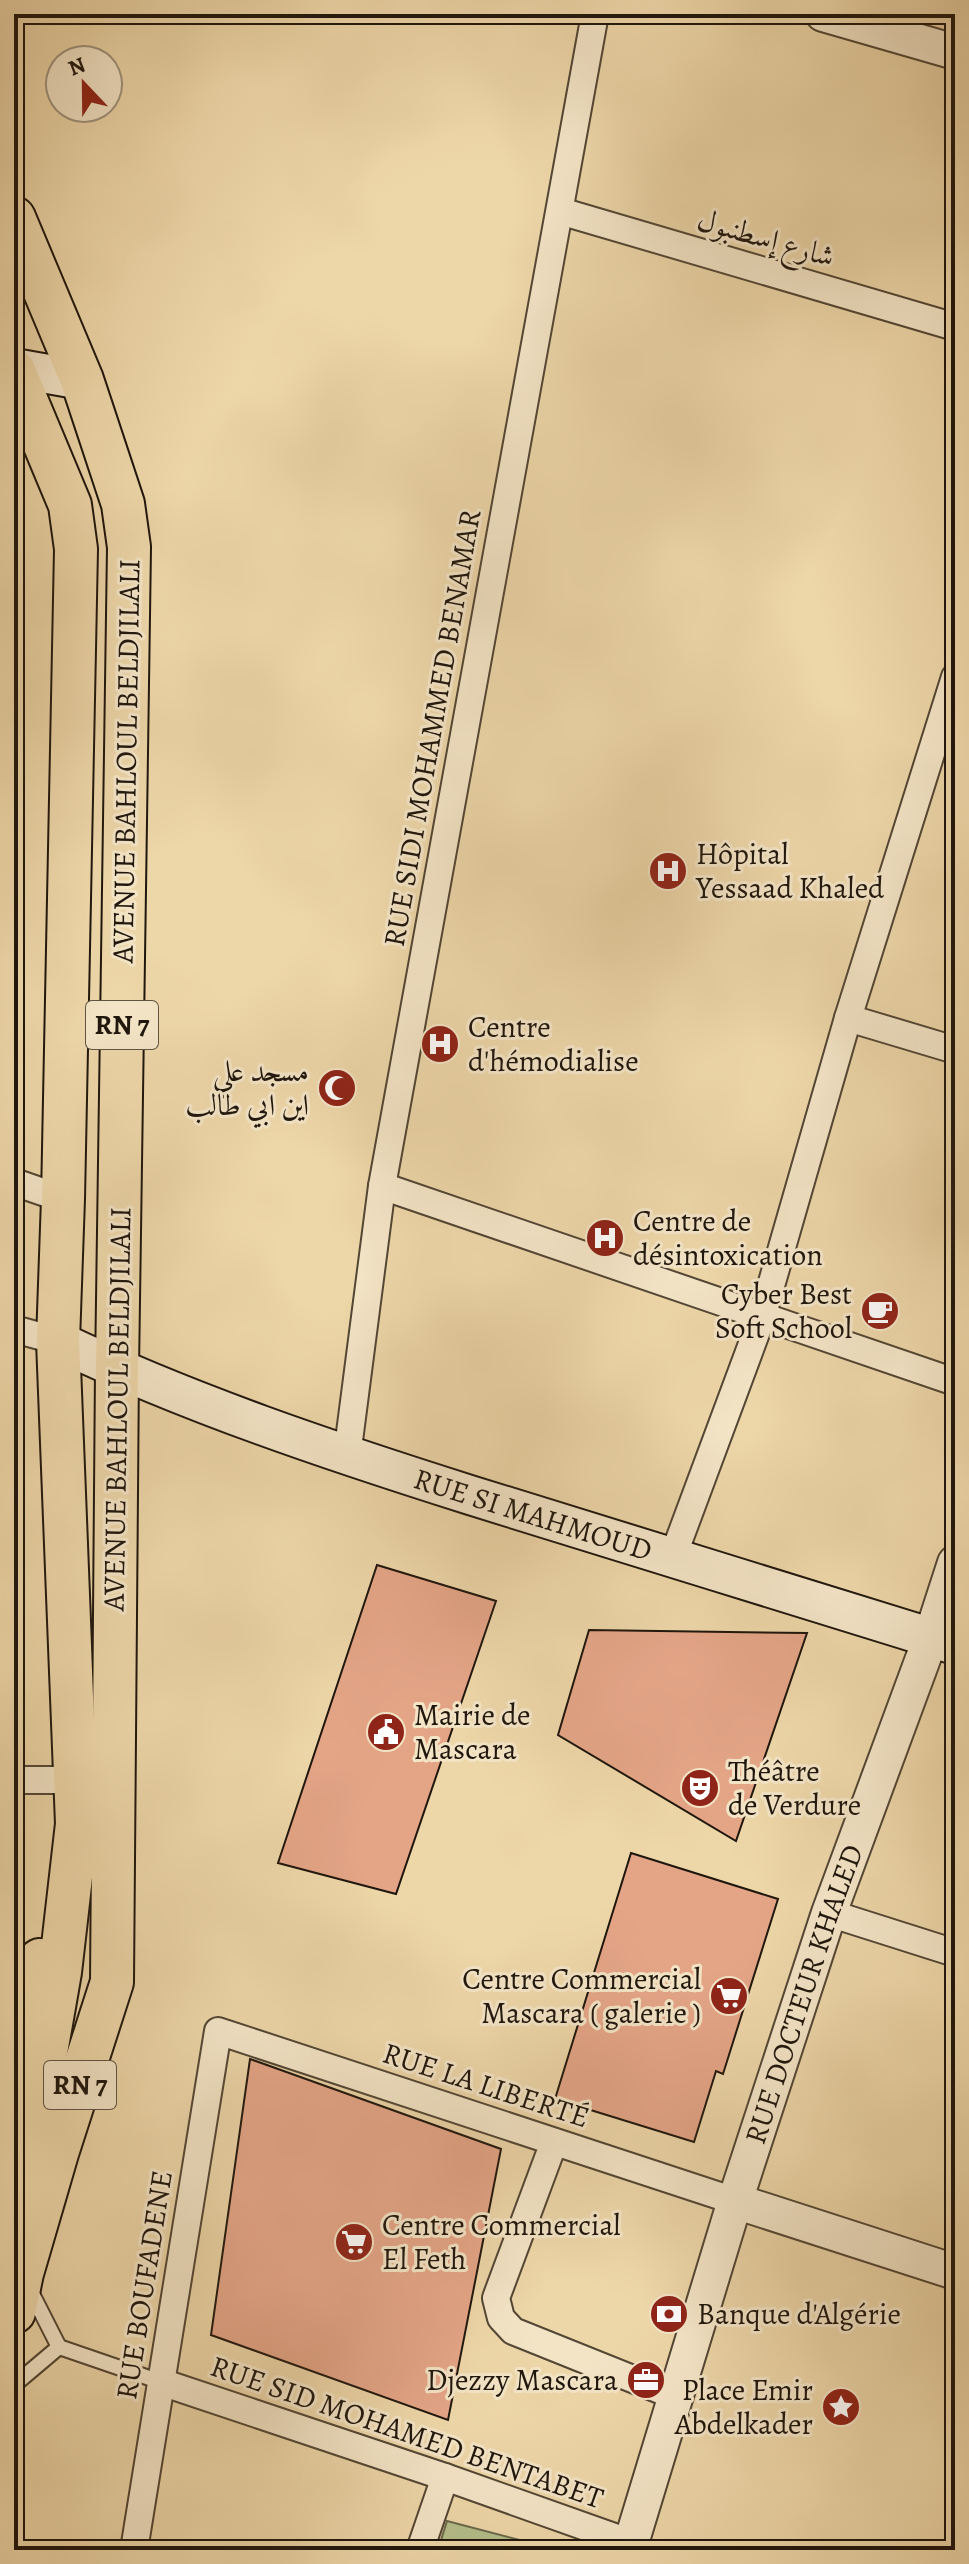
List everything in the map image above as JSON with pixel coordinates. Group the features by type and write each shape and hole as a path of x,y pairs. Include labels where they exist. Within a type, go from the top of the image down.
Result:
{"main road":[{"name":"AVENUE BAHLOUL BELDJILALI","path":"14,218 82,380 123,504 129,547 112,1982 18,2293"},
{"name":"AVENUE BAHLOUL BELDJILALI","path":"14,370 70,505 76,549 58,1341 77,1824 61,1962 30,2144"},
{"path":"14,370 82,380"},
{"name":"RUE SI MAHMOUD","path":"58,1341 117,1369 347,1456 943,1641"},
{"name":"AVENUE BAHLOUL BELDJILALI","path":"14,2043 77,1824"},
{"name":"AVENUE BAHLOUL BELDJILALI","path":"30,2144 72,2047 114,1853"},
{"name":"RN 7","path":"14,2187 30,2144"}],"street":[{"name":"RUE SIDI MOHAMMED BENAMAR","path":"347,1456 382,1186 595,14"},
{"path":"823,14 955,52"},
{"name":"شارع إسطنبول","path":"560,211 955,327"},
{"path":"672,1559 762,1317 848,1018 953,691"},
{"path":"848,1018 955,1050"},
{"path":"14,1182 63,1199"},
{"path":"382,1186 955,1382"},
{"path":"14,1329 58,1341"},
{"name":"RUE DOCTEUR KHALED","path":"630,2546 735,2201 829,1913 943,1641 955,1563"},
{"path":"14,1780 75,1780"},
{"path":"829,1913 955,1953"},
{"name":"RUE LA LIBERTÉ","path":"218,2031 735,2201"},
{"name":"RUE BOUFADENE","path":"134,2550 218,2031"},
{"path":"554,2142 496,2298 501,2318 513,2331 675,2396"},
{"path":"735,2201 955,2272"},
{"name":"RUE SID MOHAMED BENTABET","path":"161,2382 445,2477 630,2546"},
{"path":"420,2550 445,2477"}],"lane":[{"path":"18,2293 59,2347 161,2382"},
{"path":"14,2385 59,2347"}],"green space":[{"path":"447,2521 558,2550 438,2550"}],"building":[{"name":"Mairie de Mascara","path":"377,1565 496,1601 396,1894 278,1863"},
{"name":"Théâtre de Verdure","path":"589,1630 807,1633 736,1841 558,1735"},
{"path":"631,1853 778,1899 723,2074 716,2071 694,2142 555,2099"},
{"name":"Centre Commercial El Feth","path":"250,2059 501,2149 448,2420 211,2335"}],"place":[{"name":"Hôpital Yessaad Khaled","path":"668,871"},
{"name":"Centre d'hémodialise","path":"440,1044"},
{"name":"مسجد علي اين ابي طالب","path":"337,1088"},
{"name":"Centre de désintoxication","path":"605,1238"},
{"name":"Cyber Best Soft School","path":"880,1311"},
{"name":"Mairie de Mascara","path":"386,1732"},
{"name":"Théâtre de Verdure","path":"700,1788"},
{"name":"Centre Commercial Mascara ( galerie )","path":"729,1996"},
{"name":"Centre Commercial El Feth","path":"354,2242"},
{"name":"Banque d'Algérie","path":"669,2314"},
{"name":"Djezzy Mascara","path":"646,2380"},
{"name":"Place Emir Abdelkader","path":"841,2407"}]}
